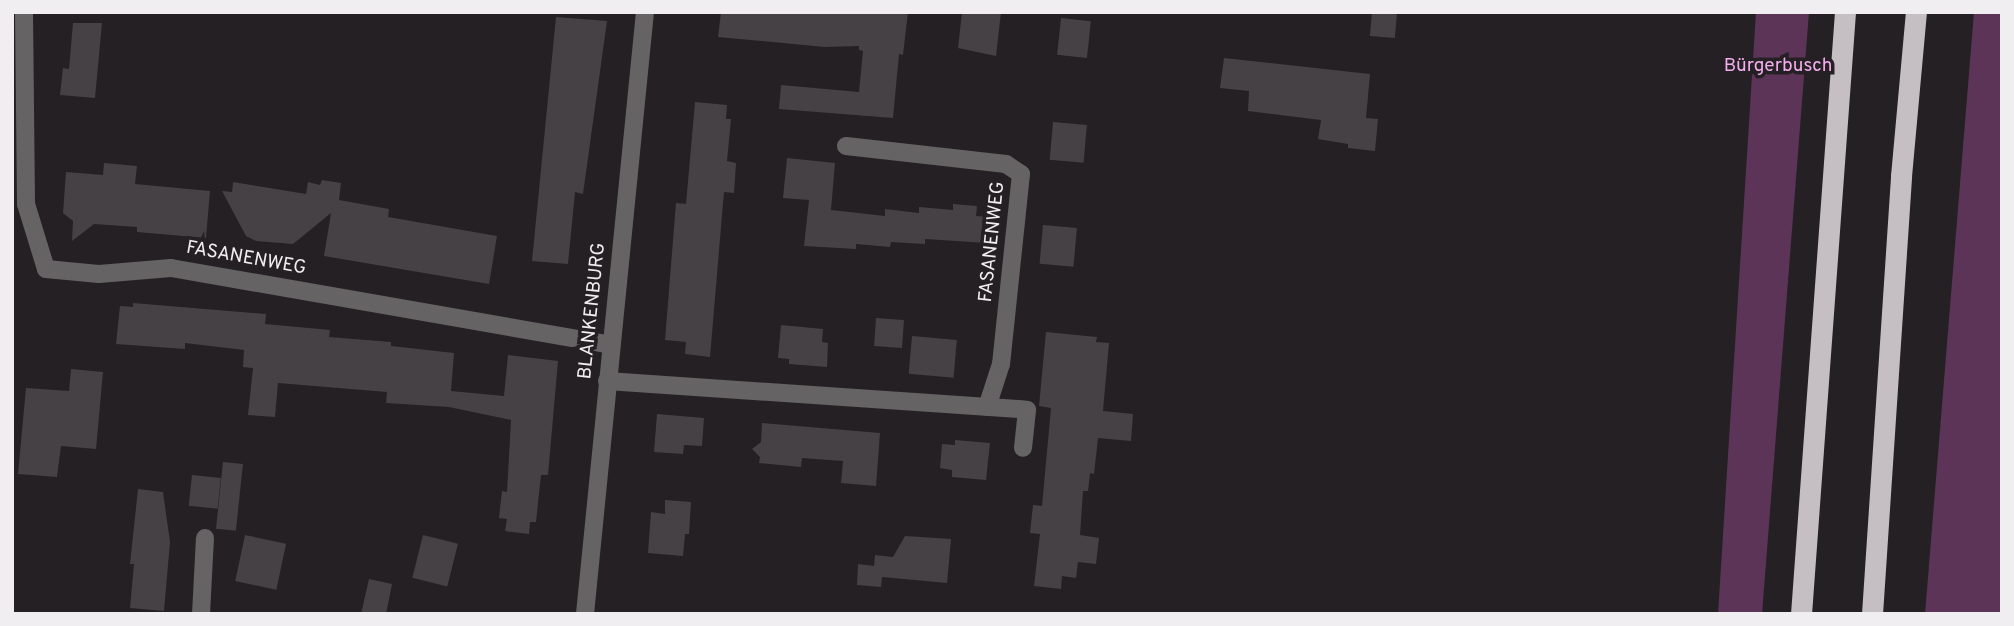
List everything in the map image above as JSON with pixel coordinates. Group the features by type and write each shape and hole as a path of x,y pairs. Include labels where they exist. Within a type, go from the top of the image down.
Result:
{"highway":[{"path":"1801,614 1845,12"},
{"path":"1872,614 1900,190 1916,12"}],"street":[{"name":"FASANENWEG","path":"24,12 26,205 46,269 99,274 172,268 611,345"},
{"name":"BLANKENBURG","path":"585,614 645,12"},
{"name":"FASANENWEG","path":"846,146 1006,164 1021,174 1002,364 987,407"},
{"path":"607,381 1027,410 1023,448"},
{"path":"201,614 205,538"}],"green space":[{"name":"Bürgerbusch","path":"1756,12 1809,12 1762,614 1718,614"},
{"path":"1974,12 2002,12 2002,614 1925,614"}],"building":[{"path":"721,12 908,12 903,55 899,54 893,118 779,109 781,85 859,92 863,51 859,50 859,46 825,47 718,37"},
{"path":"962,12 1001,12 996,56 958,48"},
{"path":"1372,12 1397,14 1395,38 1370,36"},
{"path":"556,17 607,21 583,194 575,192 568,264 532,261"},
{"path":"1061,18 1091,21 1087,58 1057,55"},
{"path":"73,23 102,23 95,98 60,95 63,68 69,69"},
{"path":"1224,58 1370,74 1366,118 1378,119 1375,151 1348,148 1348,144 1318,139 1321,120 1248,111 1249,91 1220,88"},
{"path":"695,102 727,105 726,119 731,119 727,161 736,163 734,193 724,192 710,357 685,354 686,342 665,340 676,203 686,204"},
{"path":"1053,122 1087,125 1084,163 1050,160"},
{"path":"787,158 835,163 831,210 885,216 885,209 919,213 919,207 953,210 953,204 977,206 976,216 989,217 987,243 925,239 925,244 891,242 890,247 856,244 856,249 804,246 809,200 783,198"},
{"path":"104,163 137,166 135,184 210,191 206,238 137,232 137,227 94,224 72,241 73,221 63,213 66,172 103,175"},
{"path":"322,180 341,183 339,200 389,209 388,217 497,236 489,284 324,256 331,213 293,244 256,241 246,236 222,191 232,192 233,182 306,194 308,182 320,185"},
{"path":"1043,225 1077,228 1073,267 1040,264"},
{"path":"133,303 266,314 265,324 330,330 329,337 391,342 391,346 454,353 451,391 504,396 508,355 558,361 548,475 541,475 536,522 530,522 529,534 505,531 507,519 499,518 502,491 507,492 511,420 449,407 386,403 387,392 278,383 275,417 248,415 253,368 243,367 244,350 185,343 185,349 116,344 120,306 133,307"},
{"path":"876,318 904,320 902,348 874,346"},
{"path":"781,325 823,329 822,342 828,343 827,367 789,364 789,359 778,358"},
{"path":"1046,332 1097,337 1096,342 1109,343 1103,411 1133,414 1131,441 1098,438 1094,474 1090,473 1088,491 1083,491 1080,535 1099,538 1096,564 1078,562 1076,578 1062,576 1061,589 1034,586 1040,534 1030,533 1033,505 1042,506 1051,408 1039,406"},
{"path":"912,336 957,340 954,378 909,374"},
{"path":"71,369 103,372 96,449 61,446 57,477 18,474 26,388 69,391"},
{"path":"657,414 704,418 702,446 684,445 683,454 654,452"},
{"path":"762,423 880,433 876,486 841,483 843,461 802,458 801,467 759,463 760,457 752,449 761,442"},
{"path":"955,440 990,443 986,480 952,477 952,470 940,468 942,444 955,445"},
{"path":"223,462 243,464 236,531 216,529"},
{"path":"192,475 221,478 218,509 189,506"},
{"path":"138,489 163,492 170,542 164,611 130,608 134,564 130,564"},
{"path":"665,500 691,502 689,534 685,534 683,556 648,553 651,512 665,514"},
{"path":"245,535 286,544 276,590 235,581"},
{"path":"423,535 458,544 447,586 412,578"},
{"path":"905,536 951,539 947,583 882,577 881,587 857,585 858,564 874,566 875,555 893,557"},
{"path":"369,579 392,584 386,614 361,614"}]}
